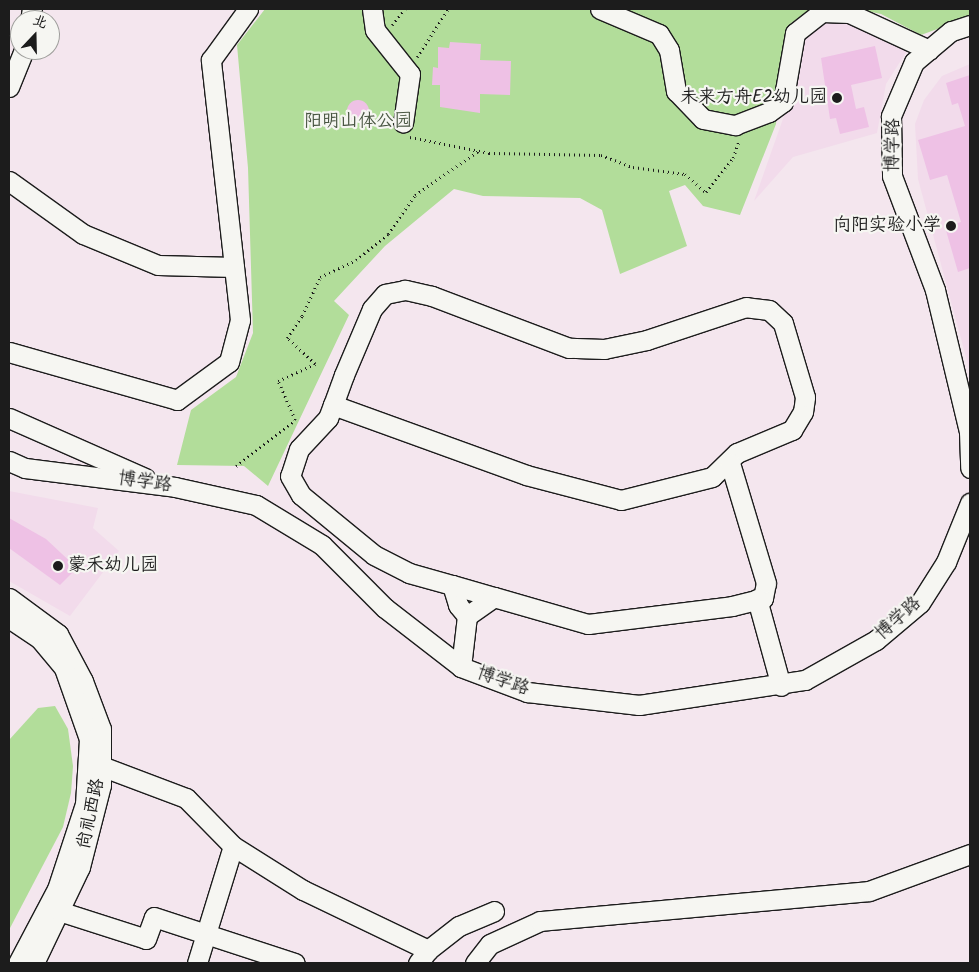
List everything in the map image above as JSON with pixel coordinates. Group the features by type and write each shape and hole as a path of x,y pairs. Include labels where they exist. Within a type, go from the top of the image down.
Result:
{"street":[{"path":"9,352 177,400 229,362 240,320 211,60 248,9"},
{"path":"372,9 375,30 410,74 403,123"},
{"path":"600,9 660,34 669,50 676,91 703,119 735,125 770,112 783,102 795,33 822,12 848,12 929,50"},
{"name":"博学路","path":"970,25 951,31 914,62 891,116 892,176 935,290 969,432 970,468"},
{"path":"9,88 20,60"},
{"path":"9,180 83,234 158,265 234,267"},
{"path":"333,405 526,475 621,500 712,477 730,463 737,453 792,430 803,412 805,398 796,360 783,322 770,310 746,307 648,340 604,349 578,348 432,296 406,290 385,294 372,309 333,405 328,418 299,449 290,476 301,495 374,555 409,573 588,624 763,598 766,583 730,463"},
{"path":"9,418 161,485"},
{"name":"博学路","path":"9,461 26,468 161,485 256,505 322,545 385,608 461,667 527,692 639,705 781,686 805,680 876,640 920,603 946,562 970,503"},
{"path":"452,585 458,605 467,616 461,667"},
{"path":"467,616 494,597"},
{"name":"尚礼西路","path":"9,598 58,634 83,681 101,730 101,785 80,867 34,963"},
{"path":"757,599 781,686"},
{"name":"尚礼西路","path":"9,618 39,638 64,668 89,739 84,804 57,889 18,963"},
{"path":"101,766 186,798 233,846 303,890 423,956 459,926 494,911"},
{"path":"197,963 233,846"},
{"path":"475,963 490,944 540,921 869,891 970,854"},
{"path":"59,911 146,939 154,916 296,963"}],"path":[{"path":"382,39 405,9"},
{"path":"407,69 448,9"},
{"path":"403,123 408,136 478,151 601,155 634,167 685,174 706,192 733,158 746,121"},
{"path":"236,466 295,420 278,381 315,364 287,338 302,316 320,277 356,260 388,234 415,195 478,151"}],"shaded area":[{"name":"未来方舟E2幼儿园","path":"842,20 910,46 886,84 877,133 793,157 754,201 802,65 799,46 809,28 823,21"},
{"name":"向阳实验小学","path":"970,64 970,372 918,179 915,124 924,100 942,76"},
{"name":"蒙禾幼儿园","path":"9,491 98,508 93,528 119,551 70,616 9,581"}],"green space":[{"name":"阳明山体公园","path":"265,9 812,9 791,23 779,82 776,124 740,215 703,206 685,185 669,191 687,246 620,274 602,210 580,198 483,196 454,189 385,246 334,301 349,315 268,486 244,466 177,465 191,410 236,377 253,333 248,168 237,45"},
{"path":"857,9 970,9 970,17 921,35 881,14"},
{"path":"55,706 68,729 73,766 71,793 63,827 9,930 9,740 38,708"}],"building":[{"path":"450,42 481,44 480,60 511,61 510,95 480,94 480,113 440,107 440,85 432,85 433,67 438,68 438,47 449,48"},
{"path":"875,46 882,78 851,85 856,109 864,107 869,127 840,134 836,118 830,119 821,58"},
{"path":"970,75 970,268 958,272 945,227 961,222 947,175 930,180 918,140 965,126 958,103 952,105 946,83"},
{"path":"358,100 366,103 369,111 366,119 358,122 350,119 347,111 350,103"},
{"path":"9,518 46,539 77,568 60,585 9,548"}],"place":[{"name":"未来方舟E2幼儿园","path":"837,98"},
{"name":"向阳实验小学","path":"951,226"},
{"name":"蒙禾幼儿园","path":"58,566"}]}
